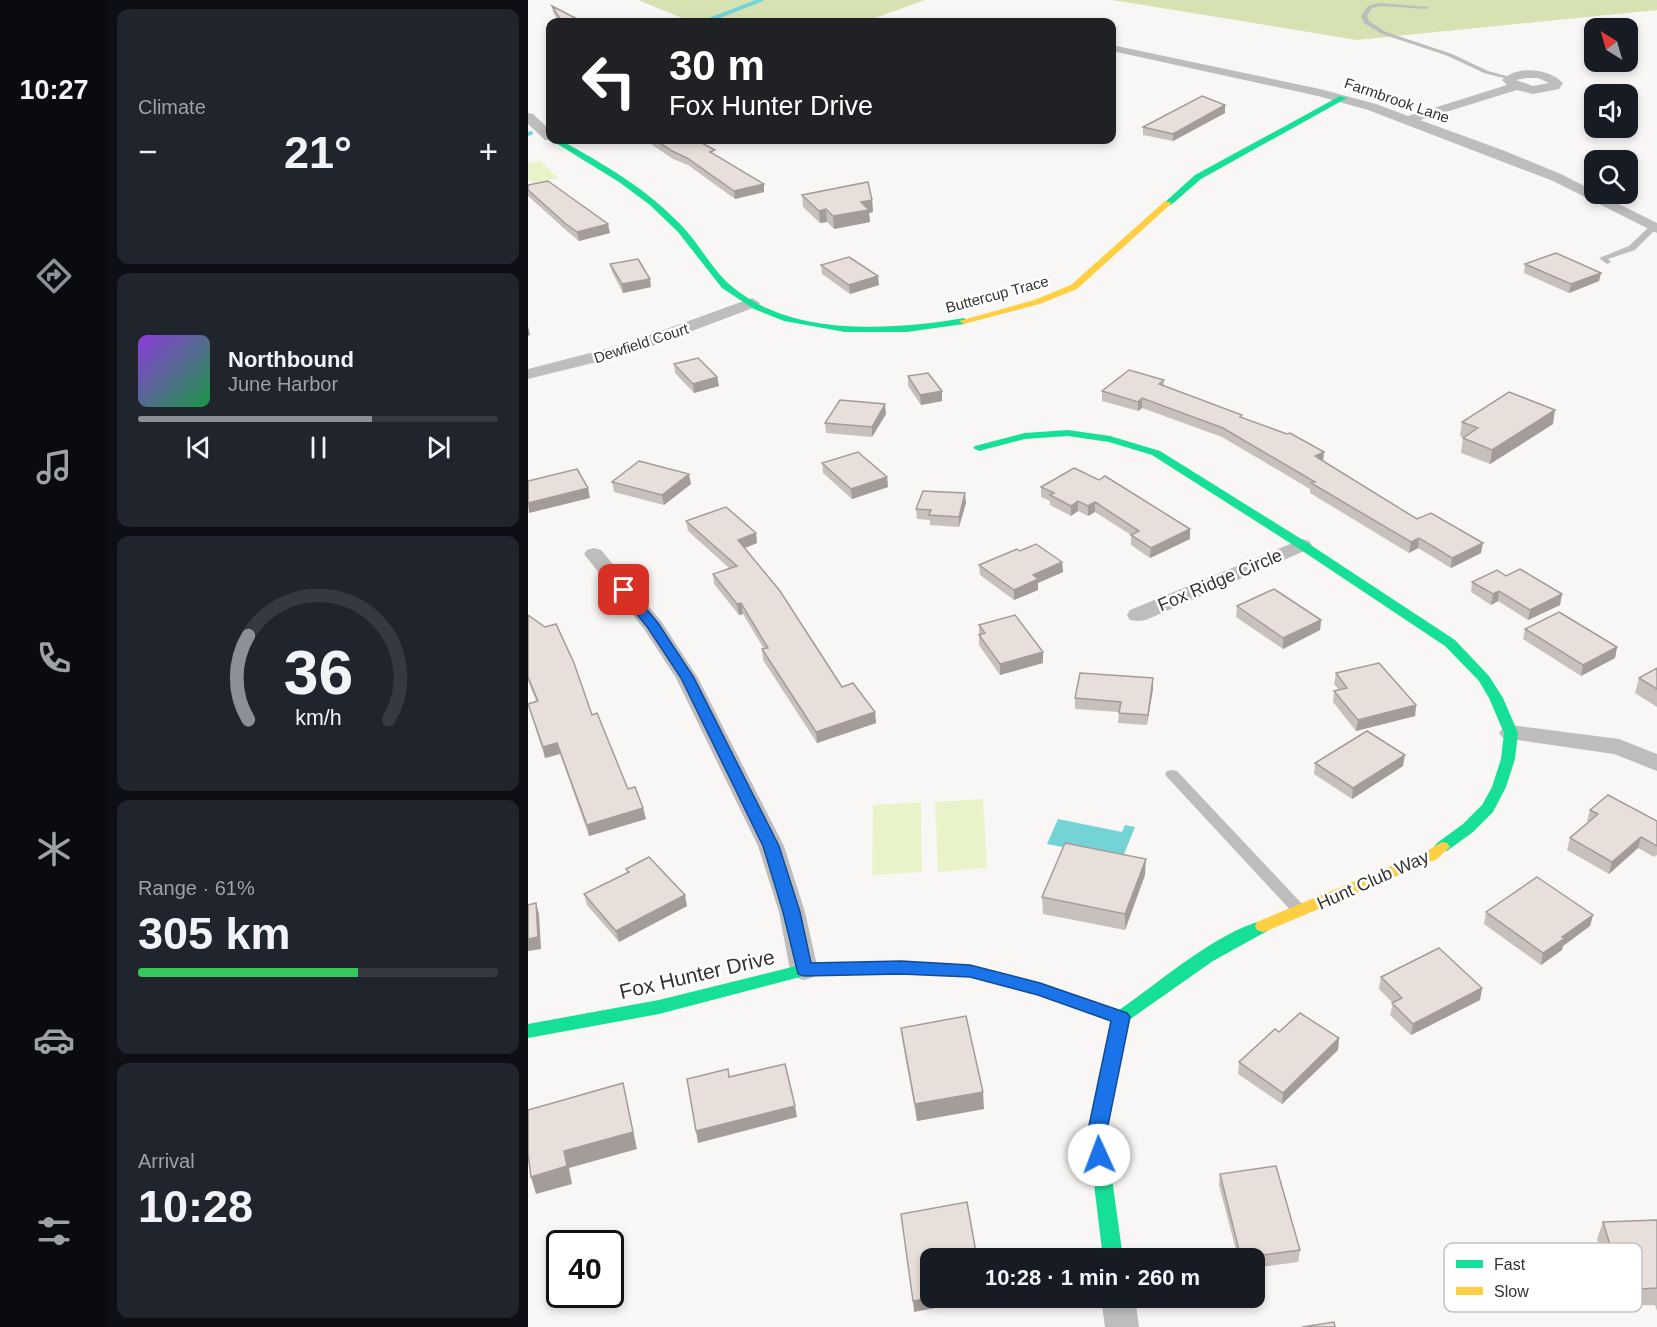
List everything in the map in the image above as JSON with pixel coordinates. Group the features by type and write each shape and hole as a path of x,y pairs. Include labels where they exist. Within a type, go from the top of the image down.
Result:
{"street":[{"name":"Farmbrook Lane","path":"1116,49 1343,98 1408,120 1558,178 1655,228"},
{"path":"1408,120 1514,82"},
{"name":"Buttercup Trace","path":"562,144 606,168 645,195 680,228 724,285 752,303 797,320 829,326 876,330 928,328 968,321 1049,299 1074,288 1198,177 1343,98"},
{"path":"528,117 546,133"},
{"name":"Dewfield Court","path":"528,374 631,348 752,303"},
{"path":"979,448 1011,437 1048,432 1088,435 1130,443 1156,453 1302,545 1450,643 1484,679 1496,698 1511,734 1619,747 1657,762"},
{"name":"Fox Ridge Circle","path":"1138,615 1302,545"},
{"path":"594,554 653,626 687,678 771,846 792,912 804,970"},
{"name":"Hunt Club Way","path":"1121,1017 1168,986 1217,949 1432,855 1468,828 1488,808 1499,787 1508,759 1511,734"},
{"name":"Fox Hunter Drive","path":"528,1031 659,1007 804,970 901,968 970,971 1040,989 1121,1017"},
{"path":"1112,1248 1097,1135 1121,1017"},
{"path":"1119,1308 1122,1327"}],"lane":[{"path":"1426,7 1381,4 1370,7 1364,16 1366,22 1384,33 1450,55 1514,82"},
{"path":"1607,262 1603,258 1607,255 1632,248 1655,228"},
{"path":"1172,774 1301,911"}],"green space":[{"path":"638,0 925,0 875,18 682,18"},
{"path":"1112,0 1657,0 1657,10 1357,40"},
{"path":"540,161 559,178 533,183 528,179 528,163"},
{"path":"983,799 987,868 938,872 935,802"},
{"path":"921,802 922,872 872,875 873,805"}],"water":[{"path":"1058,819 1122,832 1125,825 1135,827 1122,859 1047,844"}],"building":[{"path":"552,6 575,18 560,18"},
{"path":"1202,96 1225,105 1173,134 1143,127"},
{"path":"661,144 704,144 715,150 710,152 764,184 734,191 687,158"},
{"path":"548,181 608,224 577,232 528,190 528,185"},
{"path":"868,182 872,200 861,202 869,210 833,216 826,209 819,211 802,195"},
{"path":"1556,253 1601,273 1571,284 1525,264"},
{"path":"849,257 878,276 849,285 821,265"},
{"path":"638,259 650,279 622,284 610,264"},
{"path":"698,358 717,377 693,384 674,364"},
{"path":"1129,370 1164,380 1159,384 1242,415 1240,417 1287,434 1290,433 1324,452 1315,456 1417,519 1431,513 1483,543 1452,558 1419,538 1411,542 1223,428 1142,398 1138,402 1102,391"},
{"path":"928,373 942,391 920,395 908,376"},
{"path":"1509,392 1555,410 1492,450 1463,438 1478,428 1462,422"},
{"path":"840,400 885,404 872,427 825,423"},
{"path":"858,452 887,477 851,489 822,463"},
{"path":"639,461 689,474 662,495 612,482"},
{"path":"1074,468 1099,480 1105,476 1190,529 1151,548 1131,535 1139,531 1095,502 1088,506 1078,501 1071,506 1050,495 1054,493 1041,487"},
{"path":"577,469 588,488 528,503 528,481"},
{"path":"923,491 965,493 959,517 929,515 931,510 916,509"},
{"path":"726,507 756,533 738,540 780,591 842,687 853,683 875,712 816,732 762,649 768,648 741,603 737,604 713,574 737,566 686,521"},
{"path":"1036,544 1062,562 1033,575 1038,579 1014,590 979,565 1017,549 1020,551"},
{"path":"1520,569 1562,594 1530,610 1499,591 1493,594 1472,582 1497,570 1506,576"},
{"path":"1274,589 1321,620 1283,638 1237,606"},
{"path":"1559,612 1617,647 1583,665 1525,629"},
{"path":"528,615 545,627 556,624 574,663 592,715 597,713 628,789 635,787 643,808 587,825 557,743 543,747 528,704 538,701 528,677"},
{"path":"1015,615 1043,652 1000,664 979,635 985,633 979,625"},
{"path":"1379,663 1416,705 1358,720 1334,691 1347,688 1336,673"},
{"path":"1657,668 1657,689 1639,678"},
{"path":"1080,673 1153,678 1148,715 1119,713 1121,702 1075,698"},
{"path":"1367,731 1405,755 1353,788 1315,763"},
{"path":"1608,795 1657,821 1657,846 1641,837 1612,862 1570,838 1598,814 1590,810"},
{"path":"1065,843 1146,859 1125,914 1042,897"},
{"path":"649,857 685,895 616,931 584,894 629,872 626,869"},
{"path":"1537,877 1593,915 1543,953 1486,912"},
{"path":"536,903 538,937 528,939 528,905"},
{"path":"1439,948 1482,988 1413,1024 1392,1003 1402,998 1381,977"},
{"path":"1300,1013 1339,1038 1283,1093 1239,1062 1275,1029 1279,1032"},
{"path":"966,1016 983,1092 915,1104 901,1028"},
{"path":"785,1064 795,1106 696,1131 687,1079 728,1069 729,1077"},
{"path":"623,1083 633,1132 564,1151 567,1166 531,1177 528,1154 528,1110"},
{"path":"1276,1166 1300,1250 1265,1255 1265,1248 1238,1248 1220,1174"},
{"path":"967,1202 975,1248 920,1248 920,1300 913,1301 901,1214"},
{"path":"1657,1220 1657,1288 1642,1289 1642,1243 1609,1243 1603,1222"},
{"path":"1334,1322 1335,1327 1302,1327"}],"waterway":[{"path":"714,18 761,0"}],"traffic: fast":[{"path":"1168,203 1198,177 1343,98"},
{"path":"562,144 606,169 653,203 681,230 725,286 757,307 784,318 845,329 907,329 964,321"},
{"path":"979,448 1025,436 1068,433 1110,439 1156,453 1302,545 1450,643 1484,679 1496,698 1511,733 1508,759 1499,787 1488,808 1468,828 1442,847"},
{"path":"1112,1248 1097,1135 1121,1017 1225,945 1263,926"},
{"path":"528,1031 659,1007 804,970 901,968 970,971 1040,989 1121,1017"}],"traffic: slow":[{"path":"964,321 1037,302 1074,287 1168,203"},
{"path":"1263,926 1432,855 1442,847"}],"route":[{"path":"624,590 653,626 687,678 771,846 792,912 804,970 901,968 970,971 1040,989 1121,1017 1097,1135 1099,1155"}]}
